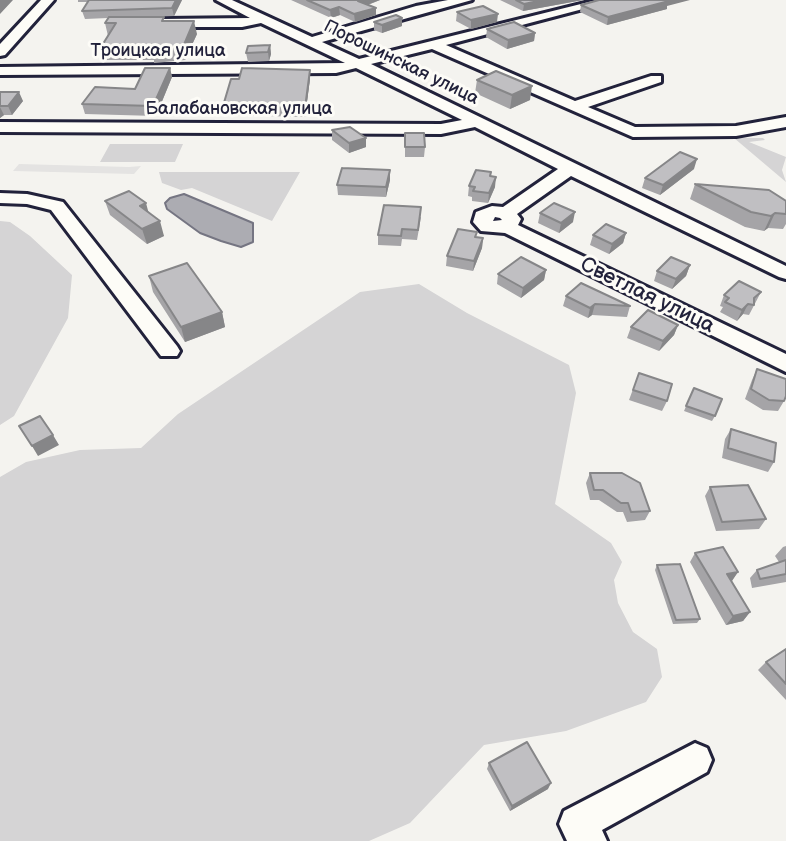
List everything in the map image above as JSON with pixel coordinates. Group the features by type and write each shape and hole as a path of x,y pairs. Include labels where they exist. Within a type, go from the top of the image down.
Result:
{"street":[{"path":"0,52 48,0"},
{"name":"Порошинская улица","path":"222,0 312,41 721,244 786,273"},
{"path":"312,41 416,10 466,0"},
{"name":"Троицкая улица","path":"0,71 335,69 611,0"},
{"path":"152,23 242,23 263,19"},
{"path":"434,45 633,132 737,131 786,122"},
{"path":"575,106 656,79"},
{"name":"Балабановская улица","path":"0,127 441,129 483,124"},
{"name":"Светлая улица","path":"571,168 507,220 786,364"},
{"path":"0,198 27,199 57,205 169,351"},
{"path":"587,841 577,824 695,760"}],"shaded area":[{"path":"734,138 763,138 765,140 749,142 786,157 782,170 786,182"},
{"path":"110,144 183,144 175,162 100,162"},
{"path":"19,164 141,166 134,174 13,171"},
{"path":"159,172 300,172 272,221 192,188 181,190 162,183"},
{"path":"184,194 253,223 253,242 241,247 200,233 167,209 165,203 170,198"},
{"path":"0,221 10,222 30,236 72,275 68,318 14,416 0,425"},
{"path":"419,284 467,313 569,365 576,393 555,504 611,543 622,562 614,580 618,603 633,632 657,649 662,677 646,702 566,731 484,745 410,823 369,841 0,841 0,477 26,462 80,450 141,448 178,414 360,292"}],"building":[{"path":"89,0 176,0 172,8 82,11"},
{"path":"307,0 360,0 358,1 376,8 354,14 339,7 330,10"},
{"path":"516,0 543,0 524,4"},
{"path":"599,0 669,1 608,17 581,5"},
{"path":"483,6 498,14 471,20 457,12"},
{"path":"396,15 402,18 382,25 374,22"},
{"path":"109,17 164,17 162,21 194,21 183,47 101,47 116,23 105,23"},
{"path":"514,22 535,33 508,40 487,29"},
{"path":"270,45 268,52 246,53 248,46"},
{"path":"145,68 170,68 153,106 82,104 95,87 135,89"},
{"path":"242,68 310,70 305,108 223,106 231,79 239,79"},
{"path":"496,71 532,86 512,95 477,80"},
{"path":"0,92 19,92 8,106 0,106"},
{"path":"350,127 366,138 349,143 332,130"},
{"path":"405,133 424,133 425,147 405,147"},
{"path":"680,152 697,159 663,185 645,178"},
{"path":"342,168 390,170 386,187 337,185"},
{"path":"476,170 491,172 490,176 496,177 489,193 473,191 475,187 469,186"},
{"path":"695,184 769,190 786,201 786,214 775,213 771,216 751,212"},
{"path":"129,191 146,203 140,206 160,221 142,229 105,201"},
{"path":"554,203 575,212 561,223 540,213"},
{"path":"384,205 421,207 418,230 402,229 401,236 378,235"},
{"path":"606,224 626,233 612,244 593,235"},
{"path":"458,229 477,232 475,237 483,238 474,261 447,256"},
{"path":"521,257 546,270 523,288 498,274"},
{"path":"671,257 690,265 676,279 657,271"},
{"path":"187,263 222,312 181,327 149,276"},
{"path":"739,281 761,292 754,298 754,305 748,304 742,310 725,302 729,298 724,295"},
{"path":"581,283 630,306 595,304 590,308 566,296"},
{"path":"648,310 678,325 663,341 631,327"},
{"path":"757,369 786,379 784,401 769,400 751,389"},
{"path":"639,373 672,384 667,401 633,390"},
{"path":"694,388 722,399 715,416 686,406"},
{"path":"40,416 53,435 32,446 19,426"},
{"path":"731,429 776,443 774,462 728,448"},
{"path":"590,473 622,473 640,483 650,511 631,512 628,503 621,503 603,490 594,490"},
{"path":"748,485 766,519 722,522 710,487"},
{"path":"723,547 738,572 727,574 750,612 733,616 695,553"},
{"path":"786,560 786,574 760,579 757,570"},
{"path":"680,564 700,619 676,620 657,565"},
{"path":"786,649 786,684 766,662"},
{"path":"527,742 551,783 512,806 489,763"}]}
